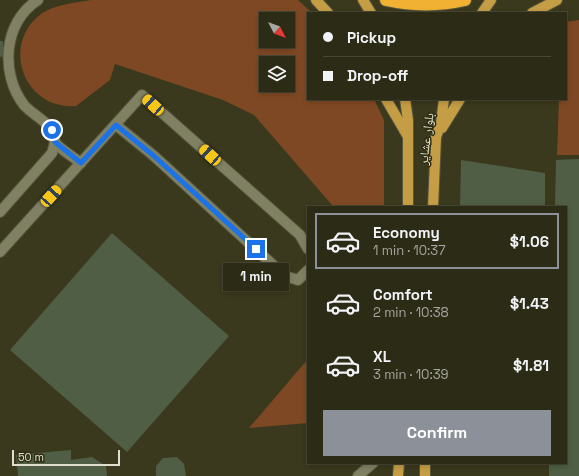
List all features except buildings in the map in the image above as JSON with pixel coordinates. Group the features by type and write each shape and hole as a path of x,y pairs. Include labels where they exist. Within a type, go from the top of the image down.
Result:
{"highway":[{"path":"386,0 423,5 444,4 465,0"}],"main road":[{"path":"316,0 327,12"},
{"path":"364,0 370,12"},
{"path":"483,12 490,0"},
{"path":"534,12 557,0"},
{"path":"387,100 408,137"},
{"name":"بلوار عشایر","path":"405,100 408,137 408,206"},
{"name":"بلوار عشایر","path":"433,206 436,137 441,123 444,100"},
{"path":"436,137 459,100"},
{"path":"398,476 399,464"},
{"path":"425,476 426,464"}],"street":[{"path":"0,212 52,153 55,142 52,130 24,105 12,84 7,54 11,32 20,15 38,0"},
{"path":"0,252 142,95 300,235 307,247"},
{"path":"116,125 154,156 285,276 298,280 307,271"},
{"path":"55,142 81,163"},
{"path":"0,200 12,198"},
{"path":"358,476 372,464"}],"shaded area":[{"path":"91,0 298,0 311,12 307,12 307,100 374,100 384,120 384,205 332,205 254,115 223,100 115,64 110,80 76,106 58,104 43,98 31,87 24,73 20,58 22,42 29,27 41,14 59,6"},
{"path":"579,20 579,155 557,155 559,100 567,100 567,22"},
{"path":"307,360 307,423 249,428"}],"route":[{"path":"52,130 55,142 81,163 116,125 154,156 256,249"}]}
